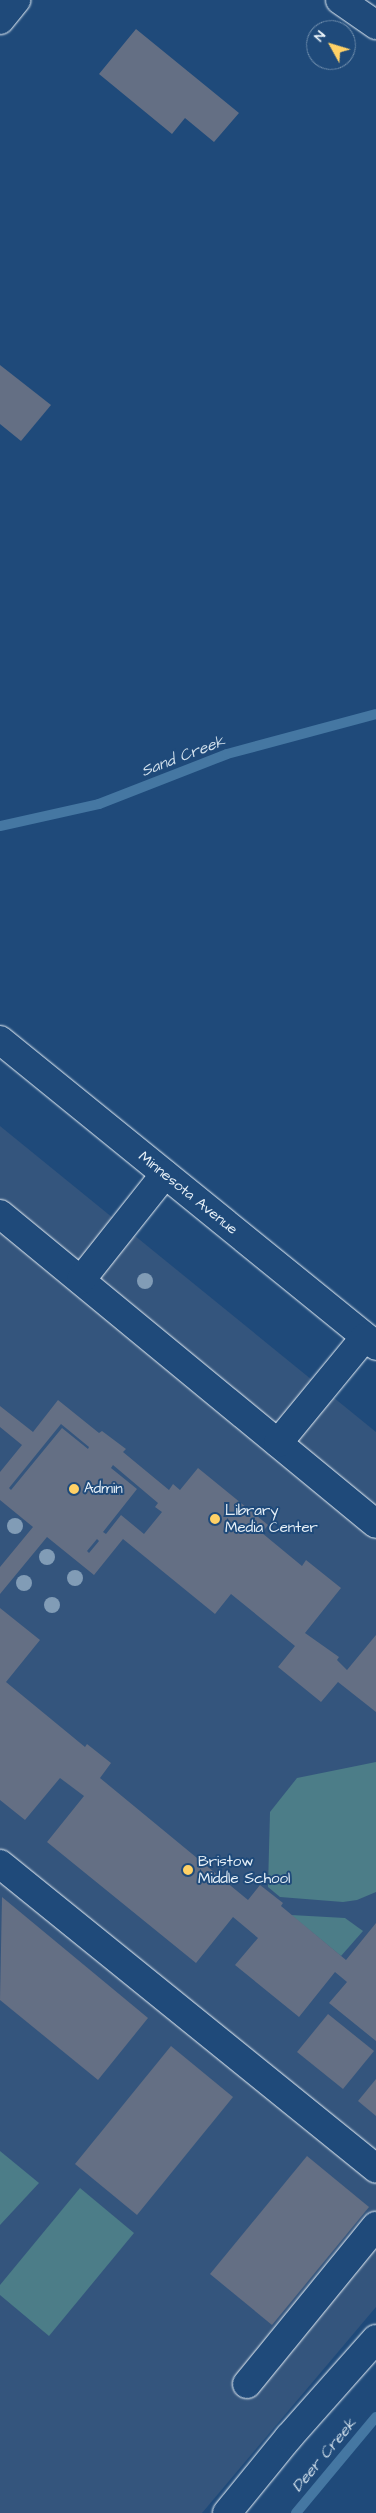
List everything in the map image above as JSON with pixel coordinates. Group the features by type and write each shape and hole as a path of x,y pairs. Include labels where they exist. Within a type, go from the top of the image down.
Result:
{"street":[{"path":"0,20 16,0"},
{"path":"340,0 376,24"},
{"name":"Minnesota Avenue","path":"0,1040 373,1342"},
{"path":"81,1280 165,1174"},
{"path":"0,1214 376,1524"},
{"path":"278,1443 373,1342"},
{"path":"0,1864 376,2168"},
{"path":"247,2384 376,2226"},
{"path":"227,2513 289,2437 376,2339"}],"shaded area":[{"name":"Bristow Middle School","path":"0,1126 376,1432 376,2307 202,2513 0,2513"}],"green space":[{"path":"376,1762 376,1892 357,1900 343,1902 280,1897 268,1887 270,1812 297,1778"},
{"path":"291,1915 345,1918 363,1931 341,1956"},
{"path":"0,2151 39,2183 0,2225"},
{"path":"80,2188 134,2233 49,2336 0,2295 0,2285"}],"building":[{"path":"136,29 239,113 214,142 185,118 172,134 99,74"},
{"path":"0,365 51,405 21,441 0,424"},
{"path":"58,1400 99,1433 102,1431 126,1449 123,1452 169,1490 173,1484 180,1490 198,1468 268,1525 262,1533 302,1566 306,1560 341,1588 305,1633 339,1657 337,1660 347,1670 376,1635 376,1712 338,1682 321,1702 278,1667 295,1646 231,1594 215,1614 123,1539 94,1575 47,1537 0,1594 0,1567 33,1527 0,1500 0,1472 22,1445 0,1427 0,1406 33,1432","holes":["61,1424 89,1447 88,1449 62,1428 11,1490 9,1488","113,1465 158,1503 155,1507 162,1512 144,1534 121,1515 106,1534 103,1532 137,1489 111,1468","97,1539 99,1541 89,1553 87,1551"]},
{"path":"0,1608 40,1640 6,1682 85,1747 87,1744 111,1763 100,1778 248,1900 260,1885 283,1903 281,1906 346,1960 376,1923 376,2041 329,2003 347,1982 335,1972 299,2017 235,1965 258,1938 233,1917 196,1963 47,1842 84,1796 60,1778 25,1820 0,1800"},
{"path":"2,1897 148,2018 98,2080 0,2000"},
{"path":"328,2014 374,2051 343,2089 297,2052"},
{"path":"171,2046 233,2097 137,2215 75,2164"},
{"path":"376,2079 376,2116 358,2101"},
{"path":"307,2156 369,2207 272,2325 210,2274"}],"waterway":[{"name":"Sand Creek","path":"0,826 99,804 227,754 376,714"},
{"name":"Deer Creek","path":"296,2513 376,2417"}],"place":[{"name":"Admin","path":"74,1489"},
{"name":"Library Media Center","path":"215,1519"},
{"name":"Bristow Middle School","path":"188,1870"}]}
